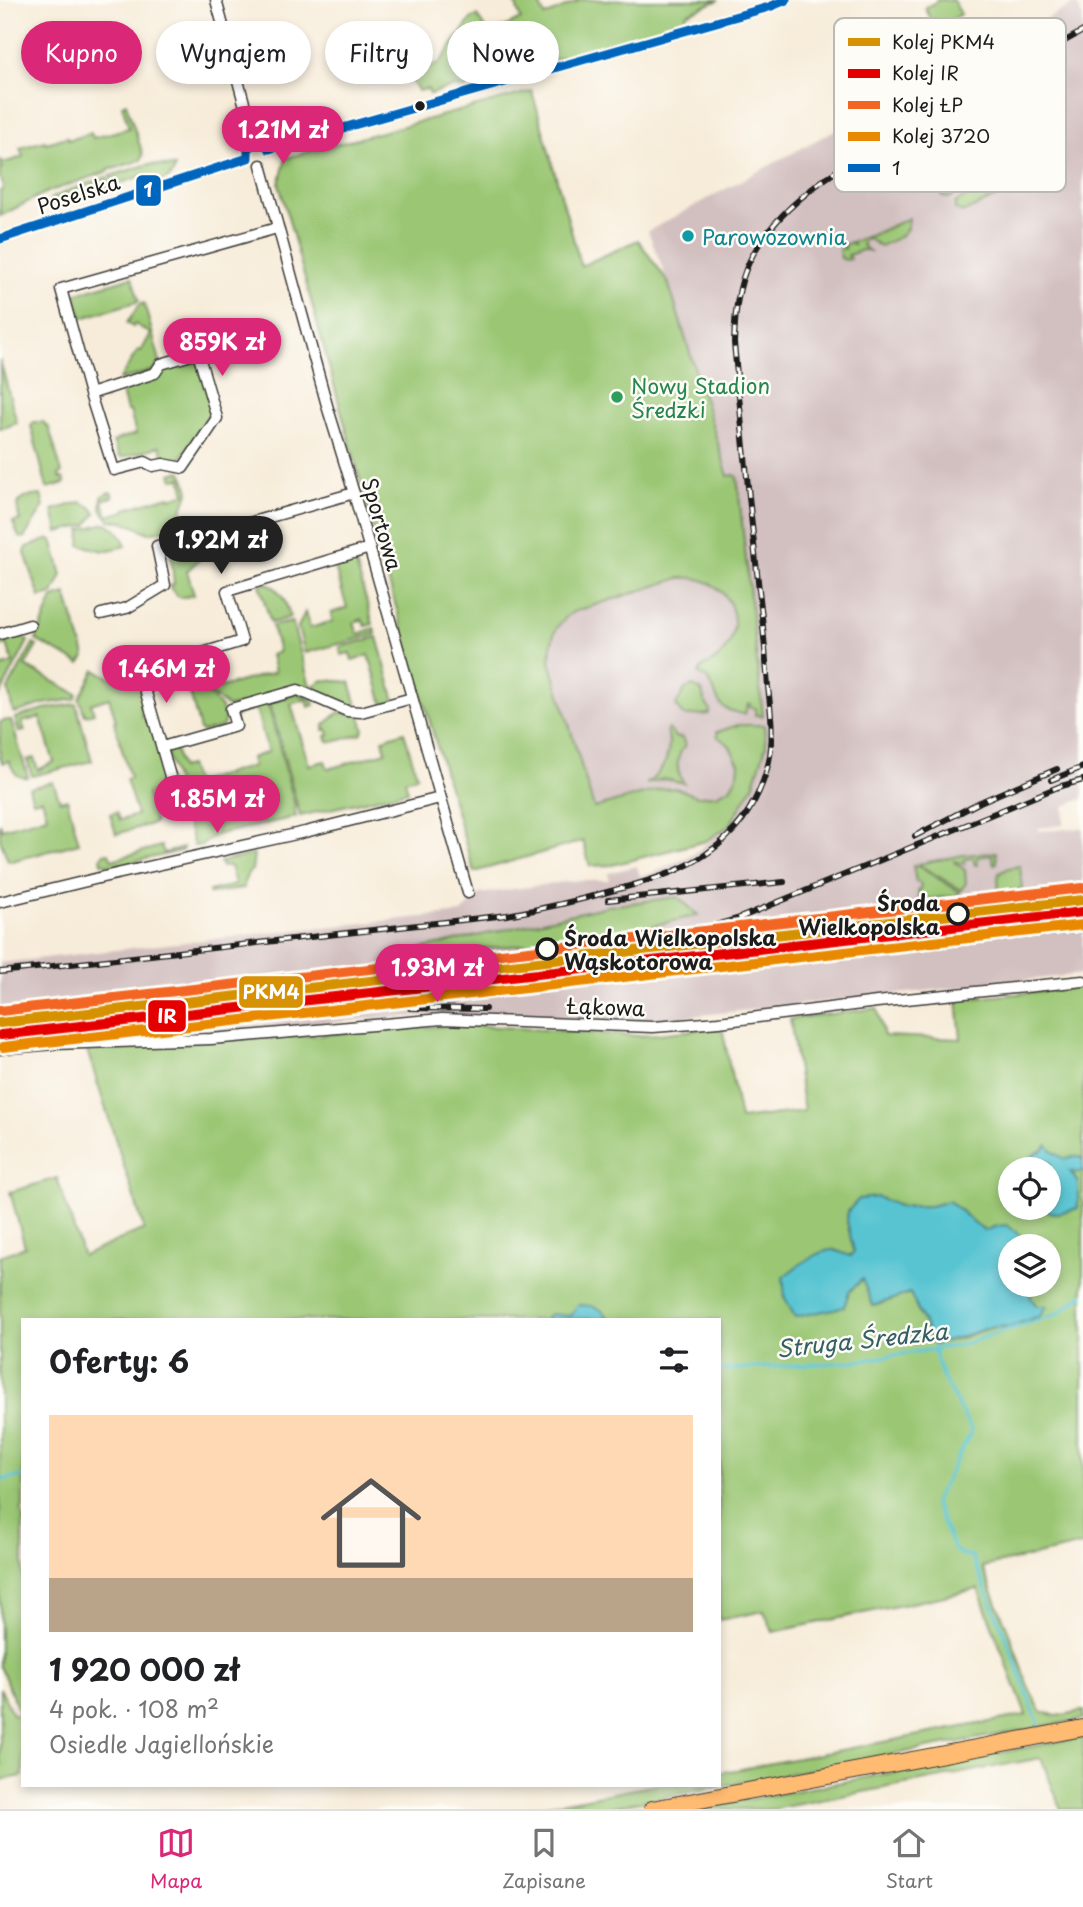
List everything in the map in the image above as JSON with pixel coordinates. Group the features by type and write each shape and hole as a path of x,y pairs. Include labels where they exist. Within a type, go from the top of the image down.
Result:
{"highway":[{"path":"652,1809 1083,1728"}],"street":[{"path":"216,0 255,142"},
{"path":"270,149 786,0"},
{"path":"255,142 264,143 270,149"},
{"path":"255,142 248,149 248,158 253,164 261,165 269,159 270,149"},
{"name":"Poselska","path":"0,239 248,158"},
{"name":"Sportowa","path":"261,165 468,893"},
{"path":"90,394 155,373 161,365 198,353 216,418 183,468 163,464 153,467 145,463 114,470 90,394 61,289 277,228"},
{"path":"101,614 127,608 165,585 157,546 354,494"},
{"path":"174,790 140,671 242,641 227,591 370,548"},
{"path":"0,634 30,625"},
{"path":"162,747 236,726 231,709 299,690 347,711 361,712 412,698"},
{"path":"0,902 440,798"},
{"name":"Łąkowa","path":"0,1049 54,1044 211,1039 442,1019 653,1027 1083,981"}],"shaded area":[{"path":"1076,3 1083,18 1083,799 1064,806 1064,825 1038,828 1039,831 1083,828 1083,974 654,1020 441,1015 366,1019 253,1031 0,1043 0,963 462,913 479,894 579,880 609,880 608,873 637,866 640,876 650,874 692,855 720,833 706,841 612,865 590,866 500,553 668,282 648,231 834,131 834,192 1066,192 1066,18 1048,18"}],"green space":[{"path":"514,0 537,0 545,16 577,2 576,0 719,0 686,14 687,24 559,58 559,21 517,21 521,19"},
{"path":"939,0 953,0 961,14 954,18 930,18 925,8"},
{"path":"477,16 481,21 470,21 471,19"},
{"path":"447,52 447,84 476,84 430,94 428,89 418,91 414,84 433,84 433,65 440,62"},
{"path":"532,91 581,266 638,240 668,282 728,476 737,477 763,716 755,715 756,709 750,707 750,704 745,714 724,708 707,679 699,674 701,668 718,658 729,644 734,629 733,613 727,598 716,587 700,580 680,578 573,612 561,622 554,633 550,661 594,808 661,789 676,788 697,796 716,795 730,788 738,774 739,764 729,745 718,737 717,732 738,725 764,725 766,746 754,784 730,825 706,841 612,865 590,866 583,841 474,872 379,549 279,184 286,158"},
{"path":"126,103 143,155 141,160 108,169 109,171 47,192 0,216 0,191 3,189 0,160 3,163 23,157 20,148 45,141 46,143 67,137 69,140 91,133 93,138 129,128 122,105"},
{"path":"149,164 175,167 174,172 161,182 148,185 144,175 113,186 110,176"},
{"path":"107,177 110,186 51,205 50,199 65,194 64,192"},
{"path":"942,192 953,192 955,195 948,198 942,195"},
{"path":"976,192 1008,192 962,213 955,209 958,201"},
{"path":"909,218 907,229 896,239 880,246 867,238 862,245 869,251 862,250 848,255 850,259 846,260 841,258 839,250 843,246 845,250 844,245 851,242 854,246 852,242"},
{"path":"132,277 139,301 82,318 75,294"},
{"path":"144,303 160,361 154,370 119,380 151,334 135,324 133,327 127,323 139,305"},
{"path":"196,357 212,409 177,464 165,460 160,446 122,458 119,456 113,442 136,434 130,411 127,411 121,389 104,394 106,399 101,399 100,393 162,367"},
{"path":"0,360 17,423 0,429"},
{"path":"34,422 43,422 49,428 62,473 59,474 60,478 63,478 65,483 47,488 31,426"},
{"path":"181,471 189,490 176,527 149,533 125,522 110,520 101,510 102,496 109,492 113,497 102,500 108,516 169,496 170,498 185,494 181,478 173,479 171,474"},
{"path":"41,495 44,506 24,538 19,537 13,522 20,520 18,503 24,498"},
{"path":"81,502 96,513 87,525 58,532 53,510"},
{"path":"105,523 118,532 126,546 104,551 80,545 81,530"},
{"path":"52,540 62,575 53,594 40,597 25,553 27,547"},
{"path":"192,547 208,551 187,571 194,595 179,597 169,586 174,584 171,554"},
{"path":"354,557 373,624 365,626 362,619 354,623 358,634 374,628 376,634 305,653 298,627 305,612 310,628 333,621 331,613 347,608 334,564"},
{"path":"267,583 283,597 290,617 271,623 260,587"},
{"path":"66,594 85,657 80,664 36,640 53,598"},
{"path":"292,622 312,693 228,707 216,698 184,662 213,653 214,657 211,659 212,663 215,662 217,671 209,673 214,689 275,672 271,655 279,652 272,626"},
{"path":"12,635 28,641 0,695 0,667 13,663 7,644 0,646 0,639"},
{"path":"377,637 395,701 383,704 369,655 352,660 350,653 341,655 340,647"},
{"path":"33,644 37,646 25,666 77,694 75,699 43,704 15,713 8,689"},
{"path":"182,663 222,709 225,720 222,727 202,732 200,730"},
{"path":"95,670 111,678 139,680 146,704 140,706 142,717 149,715 170,787 147,794 155,823 116,834 110,814 117,812 120,820 137,815 126,779 130,778 109,698 91,704 94,713 85,715 79,699"},
{"path":"323,680 350,682 358,709 332,701 322,693 316,695 313,686"},
{"path":"693,686 702,691 710,710 709,714 686,716 676,705 685,689"},
{"path":"296,695 312,699 314,705 309,707 307,699 291,704 309,765 325,761 328,769 386,752 383,739 404,732 417,776 405,780 408,791 300,816 270,703"},
{"path":"76,704 92,761 32,776 27,760 34,758 38,770 54,762 40,717 22,722 25,731 19,732 15,718 44,709"},
{"path":"268,704 296,817 215,835 202,845 194,846 167,752 175,748 181,768 189,766 195,783 253,766 251,758 268,752 256,709 235,717 234,713"},
{"path":"339,712 360,716 364,729 361,734 334,742 328,741 326,736 329,735 327,729 324,730 324,725"},
{"path":"11,720 28,777 18,775 9,761 2,763 0,722"},
{"path":"669,729 675,737 682,738 685,745 678,764 684,783 663,779 646,784 663,767 666,760"},
{"path":"53,782 60,801 67,799 79,843 8,860 0,840 0,823 2,829 47,816 42,799 33,801 29,788"},
{"path":"161,846 164,853 183,848 182,851 114,866 102,863 103,854 109,853 112,860"},
{"path":"996,852 997,863 994,864 992,855 977,857 978,865 975,865 973,858 965,859 965,864 953,861 965,870 966,883 961,890 918,864 964,855"},
{"path":"254,854 252,870 248,873 244,888 210,894 209,891 235,885 230,866 222,867 220,862"},
{"path":"913,866 960,892 955,896 919,900 920,883 916,882"},
{"path":"1020,866 1022,889 999,893 999,873"},
{"path":"678,897 698,915 586,937 394,955 608,906"},
{"path":"1083,987 1083,1159 1077,1156 1064,1160 1045,1147 1038,1157 998,1157 998,1220 1061,1220 1061,1212 1078,1208 1078,1183 1070,1170 1077,1173 1083,1171 1083,1545 982,1567 1028,1686 1041,1711 1056,1716 1083,1711 1083,1719 721,1786 721,1773 1026,1715 978,1589 773,1632 764,1611 721,1620 721,1318 21,1318 21,1776 0,1780 0,1688 13,1715 20,1714 0,1666 0,1256 25,1247 10,1192 57,1178 83,1256 144,1229 86,1047 469,1025 639,1036 722,1027 740,1119 804,1111 790,1019 877,1008 884,1036 961,1039 957,1000","holes":["877,1197 901,1207 931,1206 949,1201 984,1231 997,1226 1014,1234 1061,1234 1061,1297 1031,1297 1037,1306 1046,1306 1011,1326 989,1328 934,1344 910,1293 874,1306 863,1279 849,1292 834,1250 850,1256 854,1252 847,1221 848,1211"]},
{"path":"1083,1737 1083,1809 1061,1809 1041,1758 774,1809 697,1809"},
{"path":"645,1787 717,1787 599,1809 528,1809"}],"water":[{"path":"1048,1145 1061,1157 1031,1157"},
{"path":"1077,1156 1083,1159 1083,1171 1070,1171 1078,1183 1078,1208 1061,1212 1061,1157 1064,1159"},
{"path":"877,1197 901,1207 931,1206 949,1201 984,1231 1007,1225 1018,1234 998,1234 998,1297 1031,1297 1037,1306 1047,1306 1040,1316 934,1345 910,1293 873,1306 862,1279 849,1292 844,1307 795,1317 785,1298 783,1277 800,1264 828,1251 834,1250 851,1256 854,1252 847,1221 848,1211 859,1199"},
{"path":"578,1305 587,1305 596,1307 607,1318 546,1318 552,1314 570,1316"}],"waterway":[{"name":"Struga Średzka","path":"721,1370 851,1362 961,1345 1057,1314 1083,1295"},
{"path":"934,1350 942,1376 972,1431 934,1502 954,1549 972,1557 1039,1725"},
{"name":"Struga Średzka","path":"0,1480 21,1476"}],"railway":[{"path":"1066,40 1083,31"},
{"path":"0,972 507,915 572,901 659,877 689,864 717,846 743,819 754,801 769,761 771,743 764,637 734,343 738,301 750,260 765,235 808,192 834,172"},
{"path":"1051,780 1083,767"},
{"path":"915,836 980,802 1057,769"},
{"path":"660,933 708,927 737,919 1058,787 1083,780"},
{"path":"608,900 784,882"},
{"path":"80,1029 170,1027 502,988 668,976 1083,930"},
{"path":"0,1008 527,949 597,947 672,939"},
{"path":"410,1008 485,1009"}],"rail line":[{"name":"ŁP","path":"0,1011 1082,888"},
{"name":"PKM4","path":"0,1023 1083,900"},
{"name":"IR","path":"1,1035 1083,912"},
{"name":"3720","path":"3,1047 1083,925"}],"transit line":[{"name":"1","path":"0,239 248,158 248,149 255,143 264,143 269,149 786,0"}],"place":[{"name":"Parowozownia","path":"688,236"},
{"name":"Nowy Stadion Średzki","path":"617,397"},
{"name":"Środa Wielkopolska","path":"958,914"},
{"name":"Środa Wielkopolska Wąskotorowa","path":"547,949"}]}
